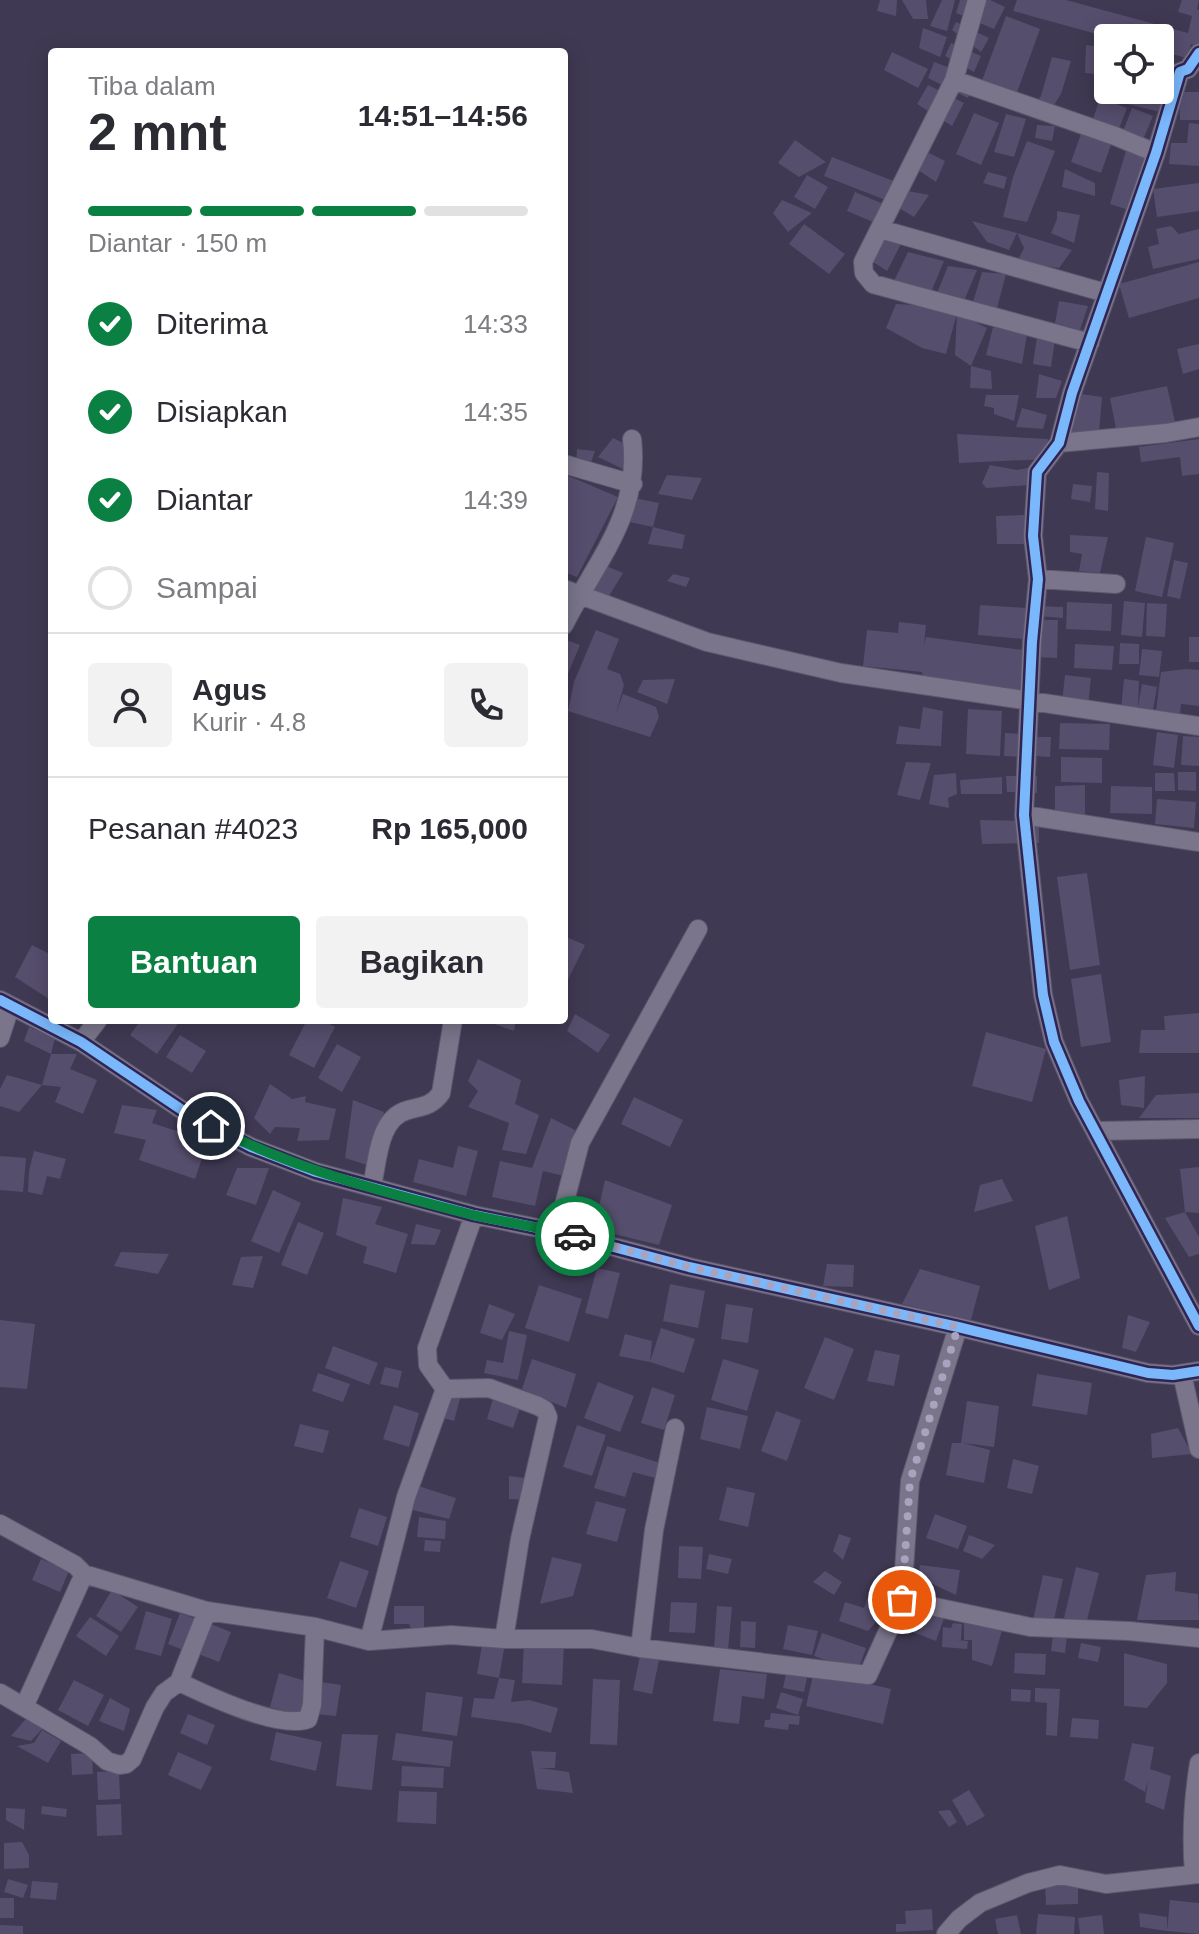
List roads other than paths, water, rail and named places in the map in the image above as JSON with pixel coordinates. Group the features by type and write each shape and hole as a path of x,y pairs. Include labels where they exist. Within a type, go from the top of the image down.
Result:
{"street":[{"path":"977,0 954,80 863,262 864,273 873,284 1090,343"},
{"path":"1199,53 1188,69 1180,72 1156,153 1072,393 1059,443 1037,472 1033,536 1038,579 1028,701 1024,815 1043,995 1049,1024 1066,1071 1199,1326"},
{"path":"954,80 1156,153"},
{"path":"880,229 1106,293"},
{"path":"1059,443 1199,427"},
{"path":"632,439 633,484 625,511 571,592 707,642 841,673 1199,726"},
{"path":"568,465 633,484"},
{"path":"1038,579 1116,584"},
{"path":"1024,815 1199,842"},
{"path":"557,1232 580,1143 698,929"},
{"path":"0,1038 5,1004 81,1042 191,1116 251,1147 316,1172 474,1215 557,1232 689,1267 1148,1373 1190,1372 1199,1449"},
{"path":"81,1042 95,1024"},
{"path":"372,1186 385,1130 390,1121 397,1114 434,1102 441,1093 452,1024"},
{"path":"1097,1131 1199,1129"},
{"path":"445,1389 428,1365 426,1354 474,1215"},
{"path":"0,1524 75,1565 84,1574 207,1611 315,1627 369,1641 451,1635 504,1639 592,1639 640,1648 868,1675 902,1600 910,1481 958,1327"},
{"path":"445,1389 489,1388 538,1406 547,1413 520,1539 504,1639"},
{"path":"369,1641 406,1497 445,1389"},
{"path":"640,1648 654,1530 675,1428"},
{"path":"24,1707 84,1574"},
{"path":"902,1600 1030,1627 1129,1631 1199,1638"},
{"path":"0,1693 90,1746 107,1761 119,1765 132,1759 155,1707 164,1693 179,1682 207,1611"},
{"path":"179,1682 224,1703 292,1722 308,1719 312,1705 315,1627"},
{"path":"946,1934 980,1903 1038,1880 1060,1875 1106,1884 1197,1874 1192,1841 1193,1799 1199,1763"}]}
